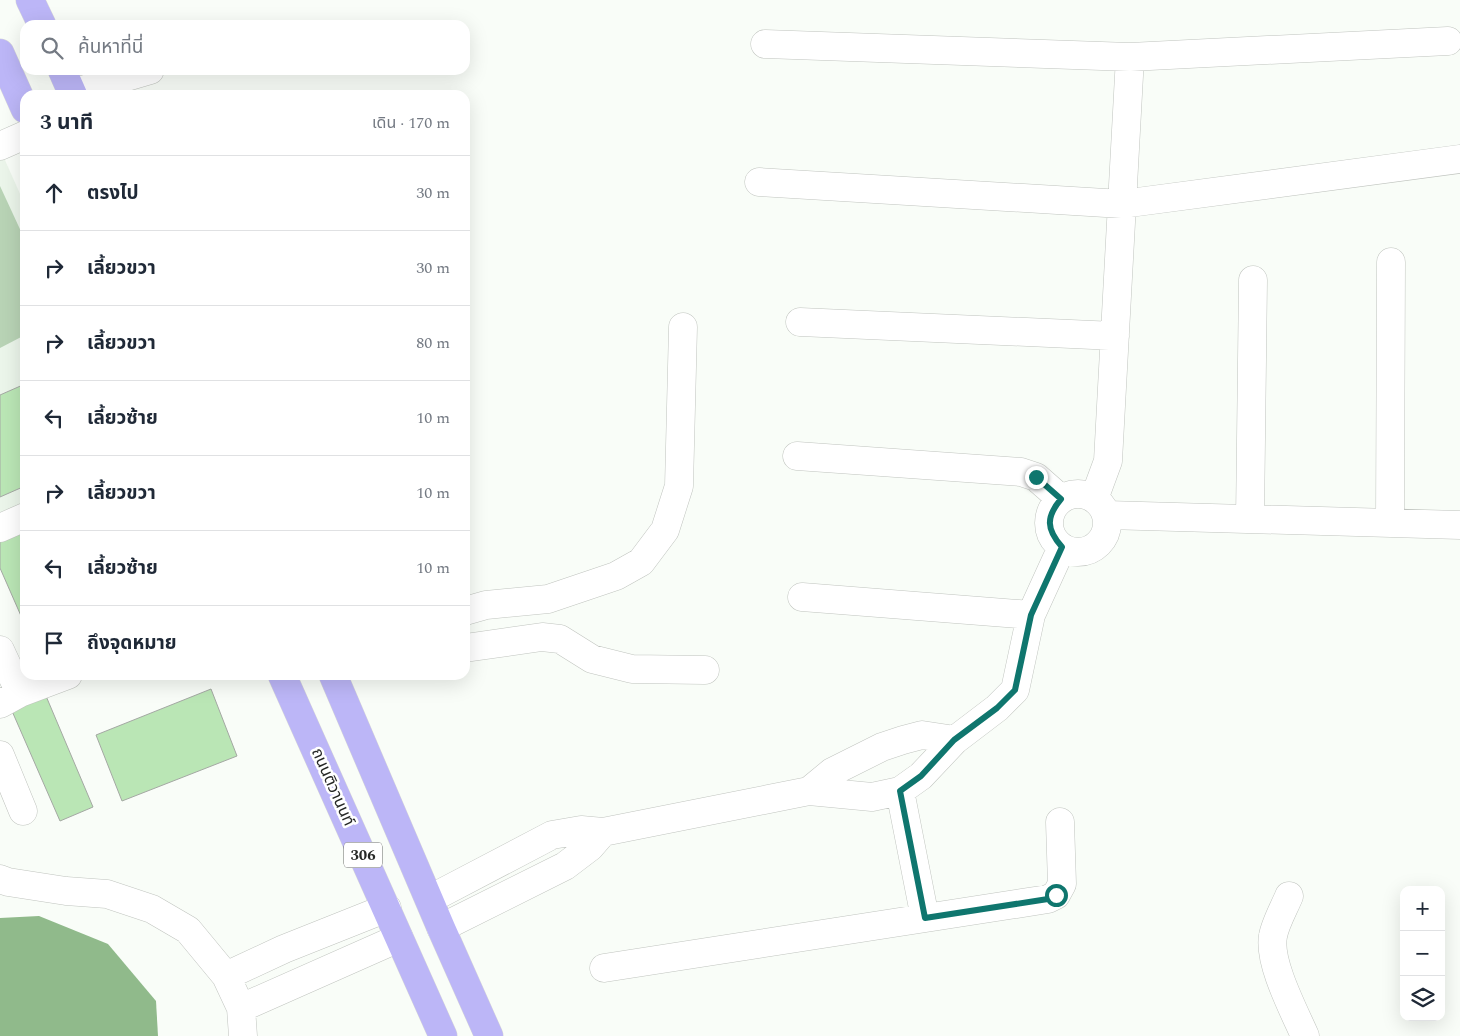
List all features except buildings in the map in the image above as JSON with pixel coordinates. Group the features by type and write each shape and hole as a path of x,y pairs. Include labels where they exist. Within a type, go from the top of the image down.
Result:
{"main road":[{"path":"30,0 40,20"},
{"path":"0,53 20,98"},
{"name":"ถนนติวานนท์","path":"284,680 443,1036"},
{"name":"306","path":"335,680 489,1036"}],"street":[{"path":"765,44 1130,57 1448,40"},
{"path":"1100,507 1108,461 1130,57"},
{"path":"69,86 125,75"},
{"path":"0,146 20,137"},
{"path":"759,182 1122,204 1460,159"},
{"path":"1390,523 1391,262"},
{"path":"1250,519 1253,280"},
{"path":"800,322 1115,336"},
{"path":"470,610 486,605 548,599 616,576 641,562 665,530 679,486 683,327"},
{"path":"797,456 1021,472 1036,477 1061,499"},
{"path":"1075,494 1088,495 1100,507 1107,529 1101,541 1089,550 1076,552 1062,547 1053,537 1050,523 1052,509 1061,499 1075,494"},
{"path":"1100,507 1250,519 1460,526"},
{"path":"0,528 20,520"},
{"path":"430,899 552,835 581,830 603,832 809,791 872,797 900,791 921,776 954,740 997,708 1015,690 1031,615 1062,547"},
{"path":"802,597 1031,615"},
{"path":"548,599 560,639"},
{"path":"470,647 542,637 560,639 592,659 632,669 705,670"},
{"path":"0,650 10,699 56,680"},
{"path":"809,791 832,772 889,744 922,736 954,740"},
{"path":"0,755 24,811"},
{"path":"900,791 925,918"},
{"path":"604,968 1048,899 1056,895 1062,884 1060,822"},
{"path":"441,928 565,866 590,848 603,832"},
{"path":"0,879 8,882 107,894 152,909 188,930 226,976 242,1008 243,1036"},
{"path":"1289,896 1273,936 1272,950 1279,975 1305,1036"},
{"path":"226,976 284,949 387,908"},
{"path":"242,1008 399,938"}],"shaded area":[{"path":"0,149 20,194 20,505 0,514"},
{"path":"0,186 20,229 20,338 0,348"},
{"path":"39,916 108,944 156,1001 158,1036 0,1036 0,918"}],"route":[{"path":"1036,477 1061,499 1052,509 1050,523 1053,537 1062,547 1031,615 1015,690 997,708 954,740 921,776 900,791 925,918 1048,899 1056,895"}]}
